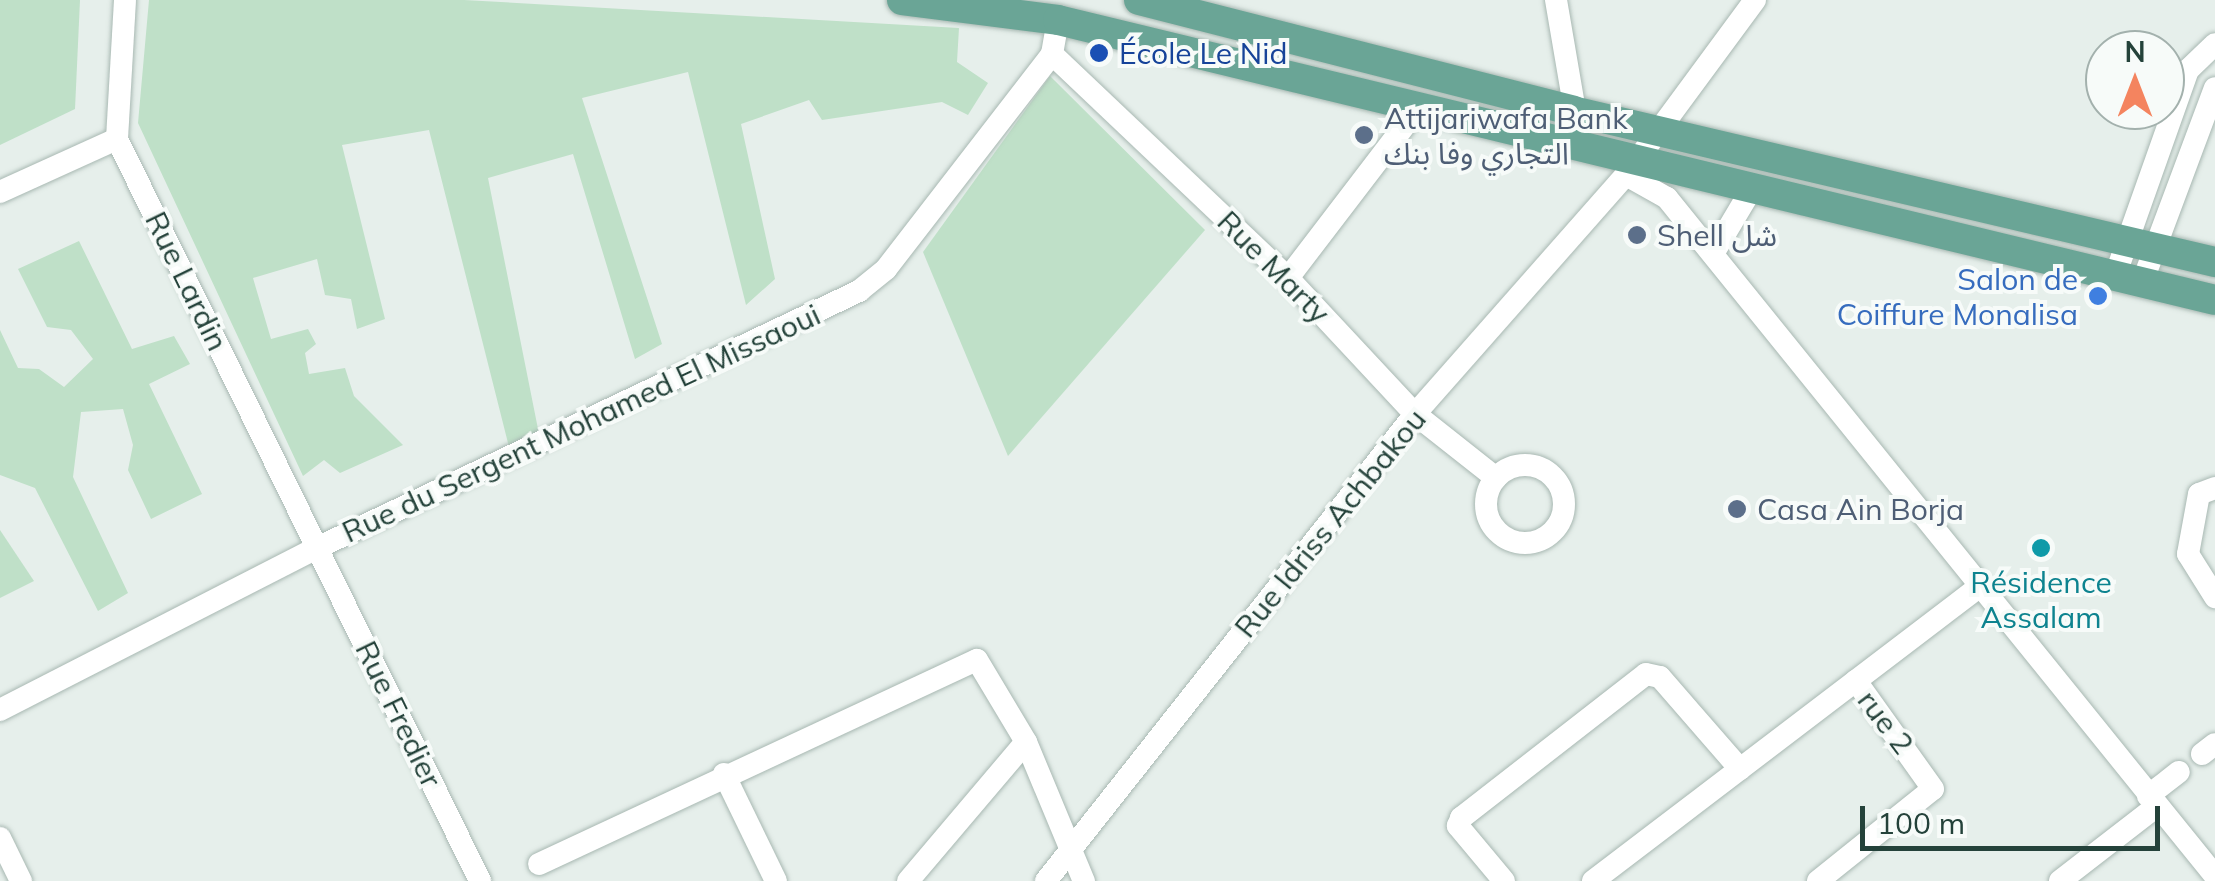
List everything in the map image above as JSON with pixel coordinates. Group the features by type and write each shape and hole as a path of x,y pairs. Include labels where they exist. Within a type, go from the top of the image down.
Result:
{"main road":[{"path":"902,0 1058,20 1581,147 1630,167 1752,190 2215,300"},
{"path":"1139,0 1572,111 1660,128 2215,262"}],"street":[{"name":"Rue Lardin","path":"125,0 117,139 319,547"},
{"path":"1556,0 1581,147"},
{"name":"Rue Idriss Achbakou","path":"1046,881 1415,414 1630,167 1755,0"},
{"name":"Rue du Sergent Mohamed El Missaoui","path":"0,710 319,547 859,291 886,269 1052,54 1058,20"},
{"path":"2129,279 2188,70 2214,51"},
{"name":"Rue Marty","path":"1052,54 1288,278 1415,414 1496,478"},
{"path":"2188,70 2215,76"},
{"path":"2139,244 2215,88"},
{"path":"1288,278 1417,108"},
{"path":"0,192 117,139"},
{"path":"1630,167 1667,198 1976,588 2215,876"},
{"path":"1713,254 1752,190"},
{"path":"2215,488 2199,494 2188,554 2215,598"},
{"name":"Rue Fredier","path":"319,547 480,881"},
{"path":"1593,881 1976,588"},
{"path":"538,864 724,774 977,660 1026,742 1084,881"},
{"path":"1504,881 1458,826 1461,818 1646,674 1660,677 1740,769"},
{"name":"rue 2","path":"1818,881 1933,789 1856,681"},
{"path":"908,881 1026,742"},
{"path":"2060,881 2152,801 2179,772"},
{"path":"724,774 776,881"},
{"path":"0,838 21,881"}],"green space":[{"path":"0,0 80,0 75,109 0,145"},
{"path":"149,0 464,0 959,28 957,62 988,83 968,115 942,102 822,120 809,100 741,124 775,279 746,305 688,72 582,98 662,344 635,359 573,154 488,178 539,434 509,447 429,130 342,145 385,319 357,329 351,299 325,295 317,259 253,278 271,339 308,329 316,344 305,353 309,374 345,368 354,396 403,445 340,473 324,460 303,476 138,123"},
{"path":"1050,76 1205,230 1008,456 923,252"},
{"path":"79,241 132,349 174,336 190,364 149,384 202,494 151,519 128,470 133,445 123,409 81,412 73,477 128,593 98,611 35,488 0,475 0,330 18,368 39,369 64,387 93,359 71,330 47,327 18,269"},
{"path":"0,530 34,581 0,598"}],"place":[{"name":"École Le Nid","path":"1099,53"},
{"name":"Attijariwafa Bank التجاري وفا بنك","path":"1364,135"},
{"name":"Shell شل","path":"1637,235"},
{"name":"Salon de Coiffure Monalisa","path":"2098,296"},
{"name":"Casa Ain Borja","path":"1737,509"},
{"name":"Résidence Assalam","path":"2041,548"}]}
